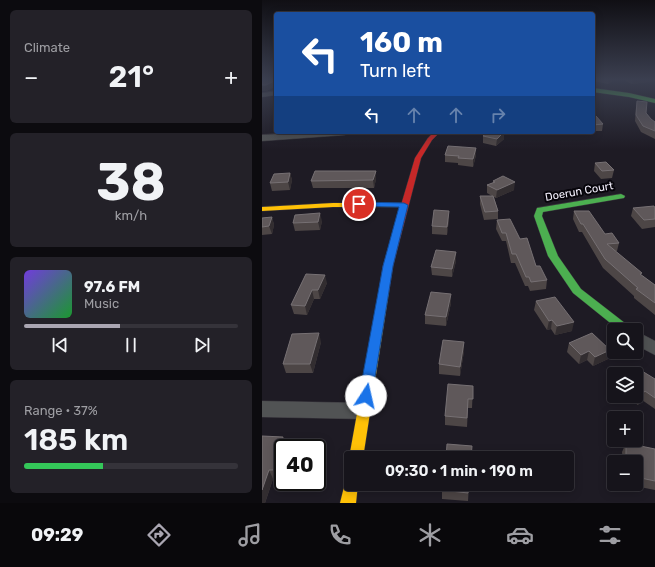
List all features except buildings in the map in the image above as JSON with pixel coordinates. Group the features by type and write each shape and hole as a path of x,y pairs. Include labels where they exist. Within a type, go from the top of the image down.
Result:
{"street":[{"path":"262,138 317,134"},
{"path":"357,451 388,266 418,158 430,139 436,134"},
{"name":"Doerun Court","path":"617,323 577,292 554,256 538,216 540,210 621,196"},
{"path":"262,209 286,206 359,204 404,205"},
{"path":"643,341 655,349"},
{"path":"262,409 363,410"},
{"path":"348,503 350,491"}],"traffic: fast":[{"path":"617,323 577,291 553,256 538,216 540,210 621,196"}],"traffic: slow":[{"path":"262,209 333,205 404,205"},
{"path":"357,451 384,291"},
{"path":"348,503 350,491"}],"traffic: jam":[{"path":"384,291 388,266 418,158 435,134"}],"route":[{"path":"359,204 404,205 388,266 366,396"}]}
